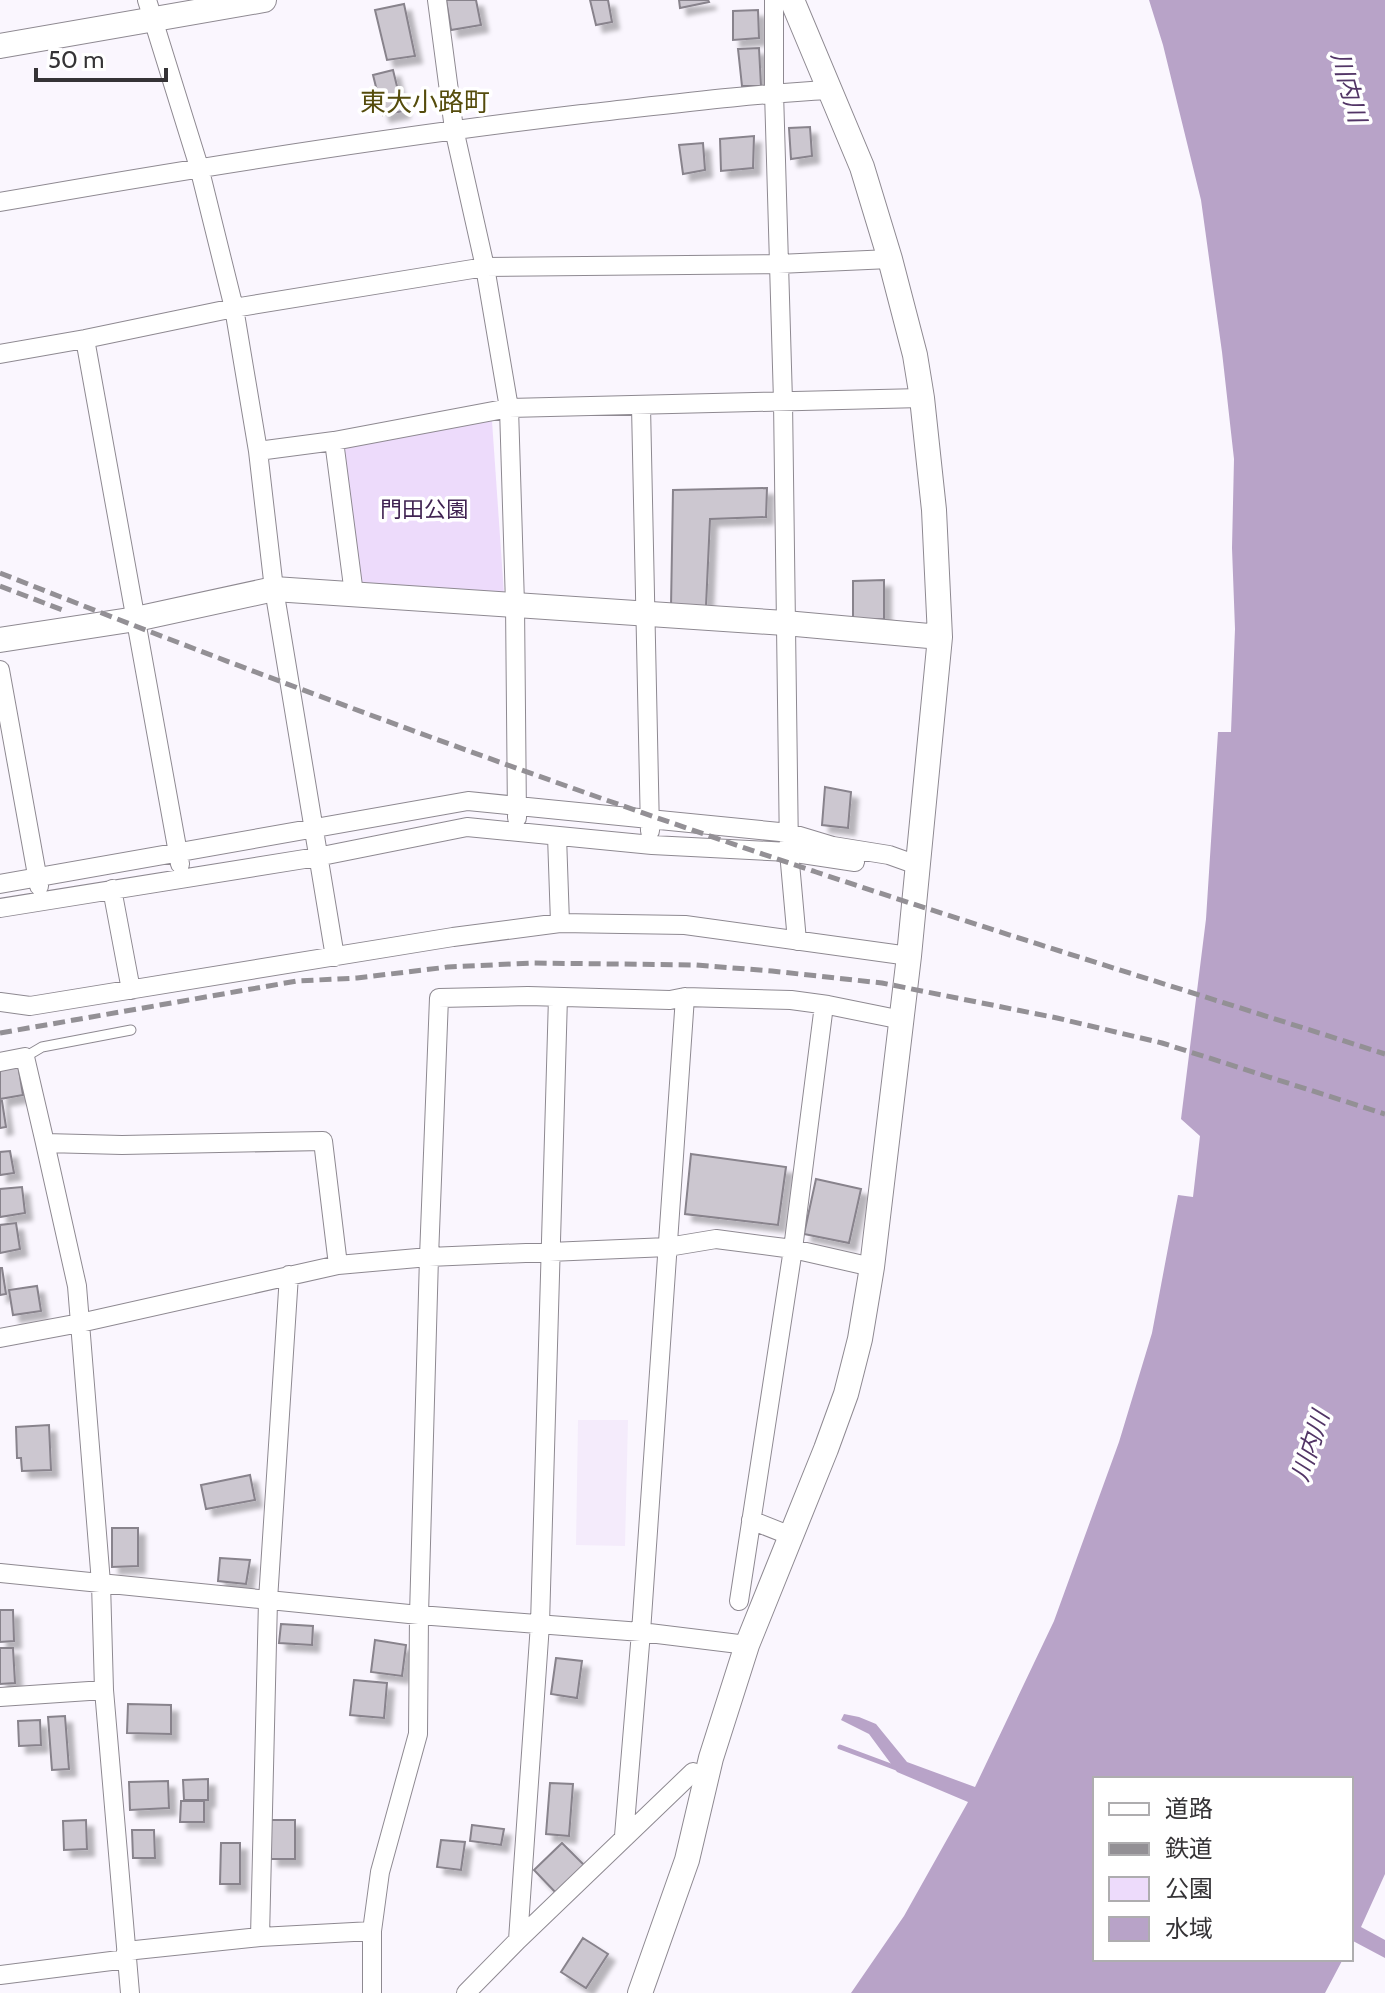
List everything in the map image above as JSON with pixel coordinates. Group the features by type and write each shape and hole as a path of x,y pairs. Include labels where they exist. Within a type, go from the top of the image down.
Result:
{"street":[{"path":"0,46 150,9 264,0"},
{"path":"437,0 454,129 485,267 509,408 519,833"},
{"path":"774,0 789,852 797,941"},
{"path":"640,1993 687,1860 711,1758 747,1645 846,1394 860,1339 872,1267 902,1020 940,637 934,510 915,355 862,167 792,0"},
{"path":"150,9 199,167 234,308 258,451 274,589 335,957"},
{"path":"0,202 199,167 454,129 774,92 830,90"},
{"path":"0,354 234,308 485,267 778,264 890,259"},
{"path":"85,339 183,878"},
{"path":"258,451 334,441 509,408 922,398"},
{"path":"641,406 648,819 652,845"},
{"path":"334,441 354,594"},
{"path":"0,640 136,619 274,589 785,623 940,637"},
{"path":"0,670 9,772 42,901"},
{"path":"0,884 468,801 790,833 833,846 889,855 917,865"},
{"path":"0,908 317,857 467,827 652,845 789,852 886,867 917,865"},
{"path":"557,836 560,923"},
{"path":"112,889 131,990"},
{"path":"0,1002 30,1006 453,937 560,923 685,925 909,956"},
{"path":"518,1940 540,1624 558,997"},
{"path":"624,1836 685,997"},
{"path":"372,1993 372,1931 380,1872 418,1734 429,1257 439,998 791,1000 902,1020"},
{"path":"739,1601 793,1249 824,1005"},
{"path":"0,1062 25,1057 77,1286 101,1583 104,1690 130,1993"},
{"path":"45,1143 122,1145 323,1141 338,1265"},
{"path":"0,1338 338,1265 429,1257 668,1247 716,1239 793,1249 872,1267"},
{"path":"260,1937 268,1600 289,1275"},
{"path":"751,1520 791,1536"},
{"path":"0,1573 419,1615 641,1632 747,1645"},
{"path":"0,1697 104,1690"},
{"path":"466,1993 693,1772"},
{"path":"0,1975 260,1937 372,1931"}],"lane":[{"path":"25,1057 42,1047 131,1030"}],"shaded area":[{"path":"578,1420 628,1420 625,1546 576,1545"}],"green space":[{"name":"門田公園","path":"492,421 504,594 360,585 341,448"}],"water":[{"name":"川内川","path":"1149,0 1385,0 1385,1874 1361,1927 1385,1940 1385,1958 1353,1941 1353,1777 1093,1777 1093,1961 1342,1961 1325,1993 851,1993 904,1916 968,1802 897,1772 869,1734 841,1720 844,1714 876,1724 907,1762 975,1787 1054,1621 1119,1442 1152,1333 1178,1195 1193,1197 1200,1136 1181,1119 1206,919 1218,732 1231,732 1235,629 1232,548 1234,459 1201,200"}],"building":[{"path":"446,0 476,0 481,25 451,30"},
{"path":"590,0 608,0 612,22 596,25"},
{"path":"679,0 708,0 709,2 680,8"},
{"path":"404,4 415,56 387,60 375,10"},
{"path":"758,10 759,38 733,40 733,11"},
{"path":"759,48 761,86 742,86 738,49"},
{"path":"393,70 403,111 383,115 373,75"},
{"path":"810,127 812,156 791,159 789,128"},
{"path":"754,136 753,168 721,171 720,139"},
{"path":"703,143 705,170 683,174 679,145"},
{"path":"767,488 766,517 710,519 706,606 671,607 673,490"},
{"path":"884,580 884,619 853,620 853,581"},
{"path":"825,787 851,792 848,828 822,825"},
{"path":"18,1064 23,1095 0,1099 0,1067"},
{"path":"0,1101 6,1127 0,1128"},
{"path":"10,1151 14,1173 0,1175 0,1152"},
{"path":"691,1154 786,1167 778,1225 685,1214"},
{"path":"816,1179 861,1189 849,1243 804,1234"},
{"path":"22,1187 25,1213 0,1217 0,1189"},
{"path":"16,1223 20,1249 0,1253 0,1225"},
{"path":"0,1268 6,1294 0,1295"},
{"path":"37,1286 41,1311 13,1315 9,1290"},
{"path":"49,1425 51,1470 22,1471 21,1458 17,1458 16,1427"},
{"path":"250,1475 255,1500 206,1509 201,1485"},
{"path":"112,1528 138,1528 138,1566 112,1567"},
{"path":"220,1558 250,1560 246,1584 218,1581"},
{"path":"0,1610 13,1610 14,1641 0,1642"},
{"path":"281,1624 313,1626 312,1645 279,1643"},
{"path":"375,1640 406,1645 402,1676 371,1672"},
{"path":"0,1648 13,1648 15,1683 0,1684"},
{"path":"556,1658 582,1661 577,1698 551,1694"},
{"path":"354,1680 387,1683 384,1718 350,1715"},
{"path":"128,1704 171,1705 171,1734 127,1733"},
{"path":"65,1716 69,1769 52,1770 48,1717"},
{"path":"40,1720 41,1745 19,1746 18,1721"},
{"path":"208,1779 208,1800 184,1800 183,1780"},
{"path":"168,1781 169,1808 130,1810 129,1782"},
{"path":"550,1783 573,1784 569,1836 546,1834"},
{"path":"181,1801 204,1801 204,1822 180,1822"},
{"path":"86,1820 87,1849 64,1850 63,1821"},
{"path":"271,1820 295,1820 295,1859 271,1859"},
{"path":"472,1825 504,1829 501,1845 470,1841"},
{"path":"132,1830 154,1830 155,1858 133,1858"},
{"path":"441,1840 465,1842 461,1870 437,1867"},
{"path":"221,1843 240,1843 240,1884 220,1884"},
{"path":"562,1843 586,1867 558,1895 534,1870"},
{"path":"583,1938 608,1954 586,1988 561,1972"}],"waterway":[{"path":"840,1747 899,1769"}],"railway":[{"path":"0,573 304,690 610,802 887,895 1385,1054"},
{"path":"0,586 65,611"},
{"path":"0,1033 297,981 357,978 448,967 533,963 696,965 882,983 1057,1018 1162,1043 1385,1114"}],"district":[{"name":"東大小路町","path":"425,102"}]}
